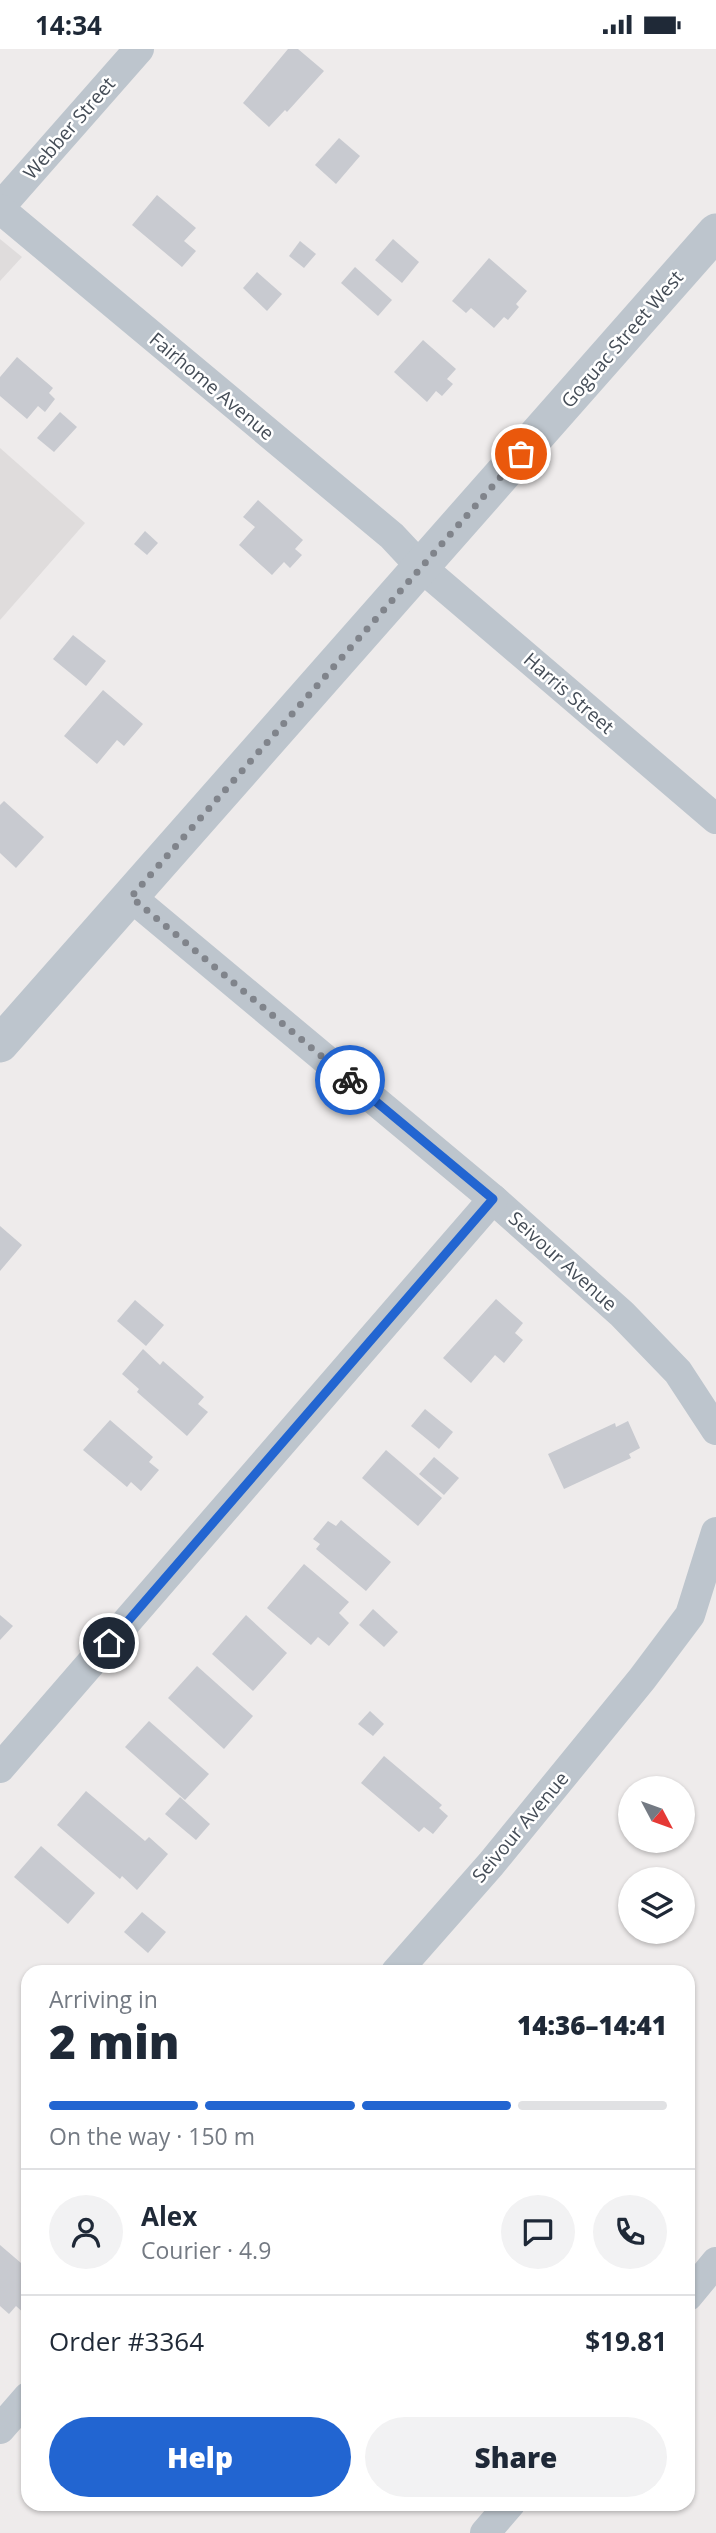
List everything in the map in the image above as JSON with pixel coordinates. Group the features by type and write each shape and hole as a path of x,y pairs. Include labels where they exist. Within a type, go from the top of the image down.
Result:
{"street":[{"name":"Webber Street","path":"0,208 138,49"},
{"name":"Fairhome Avenue","path":"0,208 392,536 421,567"},
{"name":"Goguac Street West","path":"0,1044 715,234"},
{"name":"Harris Street","path":"421,567 716,819"},
{"name":"Seivour Avenue","path":"131,897 493,1199 622,1314 678,1372 716,1430"},
{"path":"0,1769 493,1199"},
{"name":"Seivour Avenue","path":"402,1965 500,1854 642,1679 690,1615 716,1532"},
{"path":"695,2288 716,2262"},
{"path":"0,2429 21,2405"},
{"path":"485,2533 504,2511"}],"shaded area":[{"path":"0,239 22,257 0,281"},
{"path":"0,448 85,523 0,620"}],"building":[{"path":"288,49 298,49 324,71 287,112 285,110 269,127 243,103"},
{"path":"339,138 360,156 336,184 315,165"},
{"path":"157,195 196,228 184,241 196,251 182,267 132,225"},
{"path":"393,239 419,262 402,283 375,260"},
{"path":"300,241 316,254 304,268 289,256"},
{"path":"489,258 527,291 508,320 504,317 494,328 471,308 466,313 452,301"},
{"path":"355,267 392,300 378,316 341,283"},
{"path":"257,272 282,294 267,311 243,288"},
{"path":"423,340 456,369 447,379 453,384 442,396 436,391 427,402 394,372"},
{"path":"17,357 53,388 49,393 55,399 45,412 38,406 27,419 0,396 0,377"},
{"path":"60,412 77,427 54,452 37,438"},
{"path":"258,500 303,540 295,549 302,555 290,568 284,562 272,575 239,545 255,527 243,517"},
{"path":"145,531 158,543 147,555 134,544"},
{"path":"73,635 106,661 86,686 53,659"},
{"path":"103,690 143,724 124,746 117,740 97,764 64,736"},
{"path":"4,801 44,837 16,868 0,853 0,805"},
{"path":"0,1226 22,1245 0,1271"},
{"path":"496,1299 523,1323 515,1333 523,1340 504,1363 495,1355 471,1383 443,1358"},
{"path":"135,1300 164,1325 146,1346 117,1321"},
{"path":"143,1349 160,1365 163,1361 204,1397 198,1404 208,1412 187,1436 137,1392 139,1389 122,1374"},
{"path":"425,1409 453,1432 439,1449 411,1426"},
{"path":"110,1420 153,1457 149,1462 159,1470 141,1491 131,1482 127,1487 83,1450"},
{"path":"628,1421 640,1448 629,1454 631,1458 564,1489 548,1454 615,1423 616,1427"},
{"path":"386,1450 442,1498 418,1526 362,1478"},
{"path":"434,1457 459,1478 444,1495 419,1474"},
{"path":"341,1520 391,1562 366,1591 316,1549 320,1544 313,1539 328,1521 336,1526"},
{"path":"304,1564 349,1602 339,1613 349,1623 329,1646 318,1637 311,1645 267,1608"},
{"path":"373,1609 398,1632 384,1647 359,1625"},
{"path":"0,1615 13,1626 0,1640"},
{"path":"246,1615 287,1653 253,1691 212,1654"},
{"path":"197,1666 253,1716 224,1749 168,1698"},
{"path":"370,1711 384,1724 373,1736 358,1724"},
{"path":"149,1721 209,1774 185,1800 125,1747"},
{"path":"384,1756 442,1805 439,1808 448,1816 433,1834 424,1827 419,1832 361,1783"},
{"path":"86,1791 145,1841 149,1837 168,1854 137,1890 122,1876 120,1879 57,1825"},
{"path":"180,1797 210,1824 196,1840 165,1814"},
{"path":"41,1846 95,1893 68,1924 14,1877"},
{"path":"142,1912 166,1932 148,1953 124,1932"},
{"path":"0,2245 21,2263 21,2310 16,2306 9,2314 0,2306"}],"way so far":[{"path":"350,1080 131,897 521,454"}],"route":[{"path":"109,1643 493,1199 350,1080"}]}
